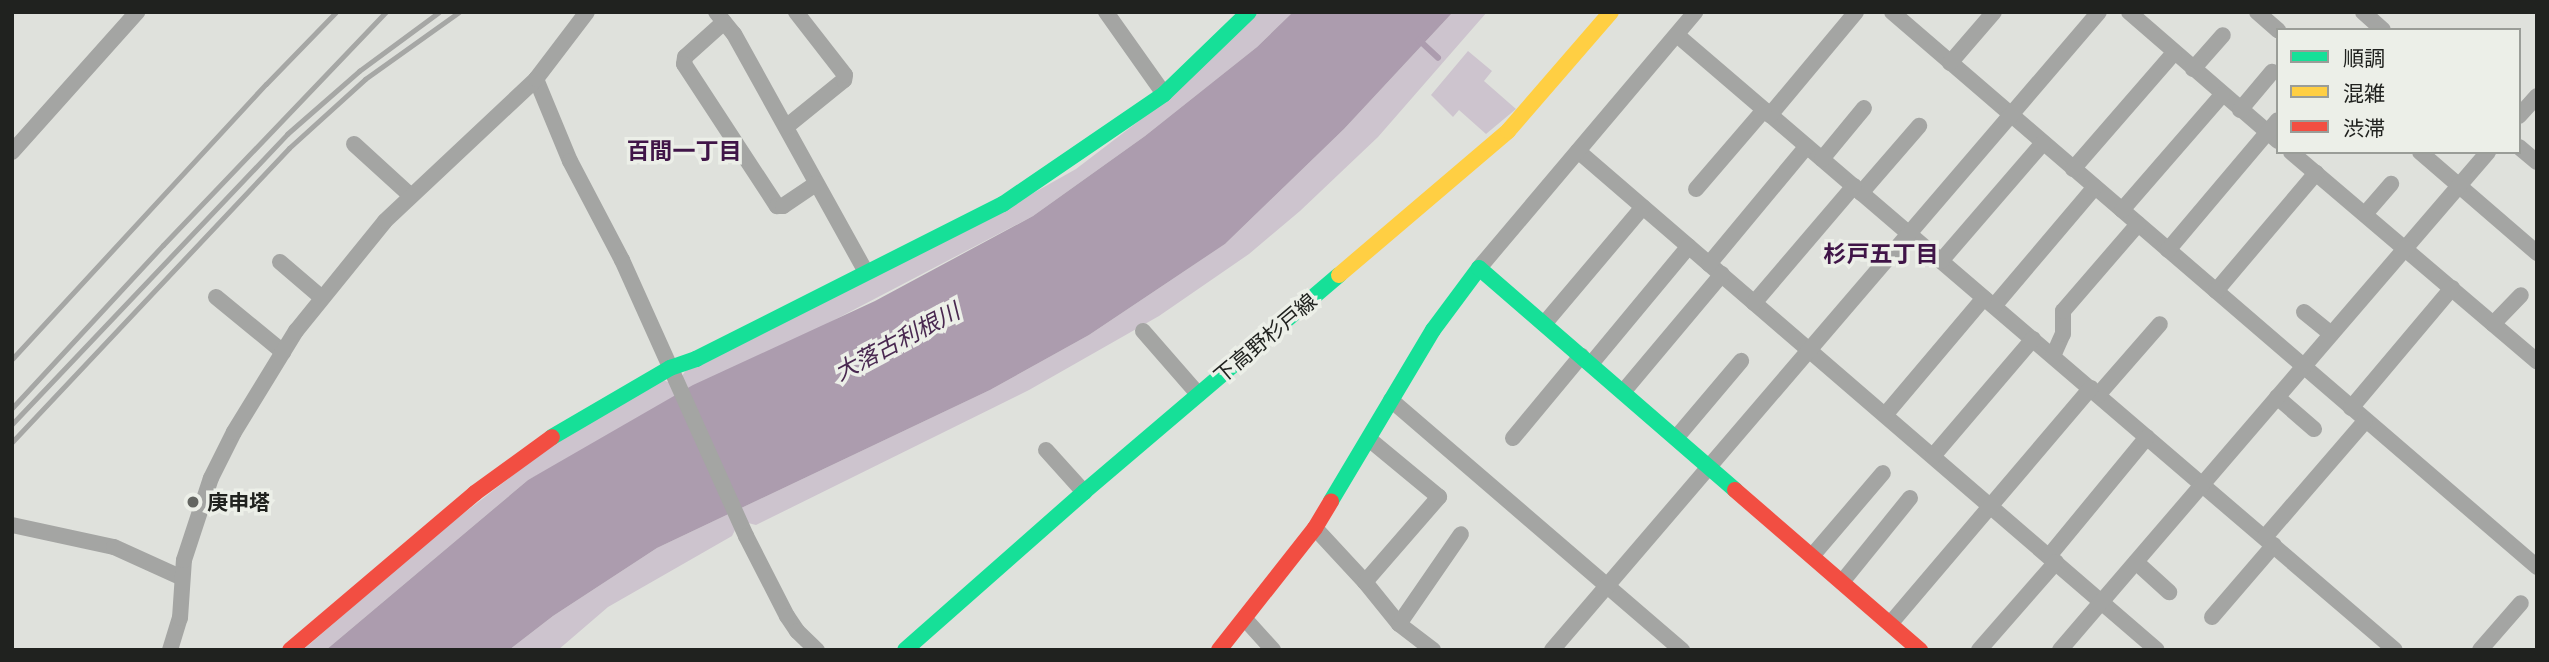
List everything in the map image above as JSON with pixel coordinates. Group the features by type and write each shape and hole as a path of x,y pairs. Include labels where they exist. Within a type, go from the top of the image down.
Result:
{"street":[{"path":"12,152 137,12"},
{"path":"170,650 180,618 180,577 219,457 283,352 322,298 385,221 536,79 586,12"},
{"path":"786,127 844,80 845,75 796,12"},
{"path":"1106,12 1164,94"},
{"path":"290,650 430,530 531,450 672,371 1003,204 1164,94 1249,12"},
{"name":"下高野杉戸線","path":"905,650 1084,492 1508,131 1612,12"},
{"path":"1219,650 1315,528 1433,330 1479,268 1695,12"},
{"path":"1696,189 1856,12"},
{"path":"1892,12 2537,567"},
{"path":"1950,63 1994,12"},
{"path":"1552,650 2099,12"},
{"path":"2129,12 2240,110 2274,131 2168,250"},
{"path":"2257,12 2276,28"},
{"path":"2363,12 2382,28"},
{"path":"816,184 783,206 778,206 684,64 685,57 720,17 734,34 866,272"},
{"path":"1677,35 2395,650"},
{"path":"2193,69 2222,35"},
{"path":"2073,169 2174,53"},
{"path":"2240,110 2272,72"},
{"path":"536,79 570,161 622,260 743,529 787,616 797,631 817,650"},
{"path":"2122,211 2222,95"},
{"path":"2521,114 2537,96"},
{"path":"1822,159 1864,108"},
{"path":"1754,303 1919,126"},
{"path":"1941,261 2043,143"},
{"path":"354,144 411,196"},
{"path":"1623,392 1807,146"},
{"path":"2521,149 2537,162"},
{"path":"1578,151 2157,650"},
{"path":"2293,154 2537,361"},
{"path":"2422,154 2537,253"},
{"path":"2060,650 2486,154"},
{"path":"2216,291 2316,173"},
{"path":"2365,214 2391,184"},
{"path":"1885,415 2095,187"},
{"path":"1544,324 1643,207"},
{"path":"2053,356 2063,334 2063,311 2138,224"},
{"path":"1513,438 1689,246"},
{"path":"280,262 322,298"},
{"path":"1479,268 1920,650"},
{"path":"2351,408 2452,288"},
{"path":"2493,324 2521,295"},
{"path":"216,296 283,352"},
{"path":"2304,312 2331,334"},
{"path":"1891,624 1990,505 2160,324"},
{"path":"1143,331 1198,394"},
{"path":"1933,456 2033,339"},
{"path":"1676,438 1741,361"},
{"path":"2277,397 2314,429"},
{"path":"1391,400 1682,650"},
{"path":"2212,617 2365,421"},
{"path":"1979,650 2147,437"},
{"path":"1365,582 1439,497 1369,439"},
{"path":"1046,450 1084,492"},
{"path":"1812,556 1883,473"},
{"path":"1842,582 1910,498"},
{"path":"12,525 114,547 180,577"},
{"path":"1315,528 1399,624 1433,650"},
{"path":"1399,624 1461,534"},
{"path":"2136,562 2169,592"},
{"path":"2480,650 2521,603"},
{"path":"1245,619 1273,650"}],"shaded area":[{"path":"1259,12 1293,12 1257,47 1145,136 1033,216 528,480 326,650 303,650 433,537 582,422 663,380 668,382 682,376 686,370 1005,209 1076,169 1165,101"},
{"path":"1453,12 1487,12 1378,137 1300,211 1249,254 1159,316 1029,390 756,525 748,523 735,530 732,536 608,607 558,650 509,650 553,616 657,548 990,390 1089,335 1225,244 1344,129"},
{"path":"1468,51 1492,71 1484,81 1516,109 1486,134 1459,110 1453,117 1431,95"}],"water":[{"name":"大落古利根川","path":"1293,12 1453,12 1344,129 1225,244 1089,335 990,390 657,548 553,616 509,650 326,650 528,480 693,385 875,301 1033,216 1145,136 1257,47"}],"waterway":[{"path":"1419,40 1438,58"}],"railway":[{"path":"12,359 336,12"},
{"path":"12,408 163,245 386,12"},
{"path":"12,424 287,134 359,71 439,12"},
{"path":"12,442 289,148 365,79 459,12"}],"traffic: fast":[{"path":"552,437 670,368 696,359 1003,204 1164,94 1249,12"},
{"path":"1331,501 1433,330 1479,268 1735,490"},
{"path":"905,650 1084,492 1339,275"}],"traffic: slow":[{"path":"1339,275 1508,131 1611,12"}],"traffic: jam":[{"path":"290,650 475,493 552,437"},
{"path":"1735,490 1920,650"},
{"path":"1219,650 1315,528 1331,501"}],"place":[{"name":"庚申塔","path":"193,502"}],"district":[{"name":"百間一丁目","path":"684,151"},
{"name":"杉戸五丁目","path":"1881,254"}]}
